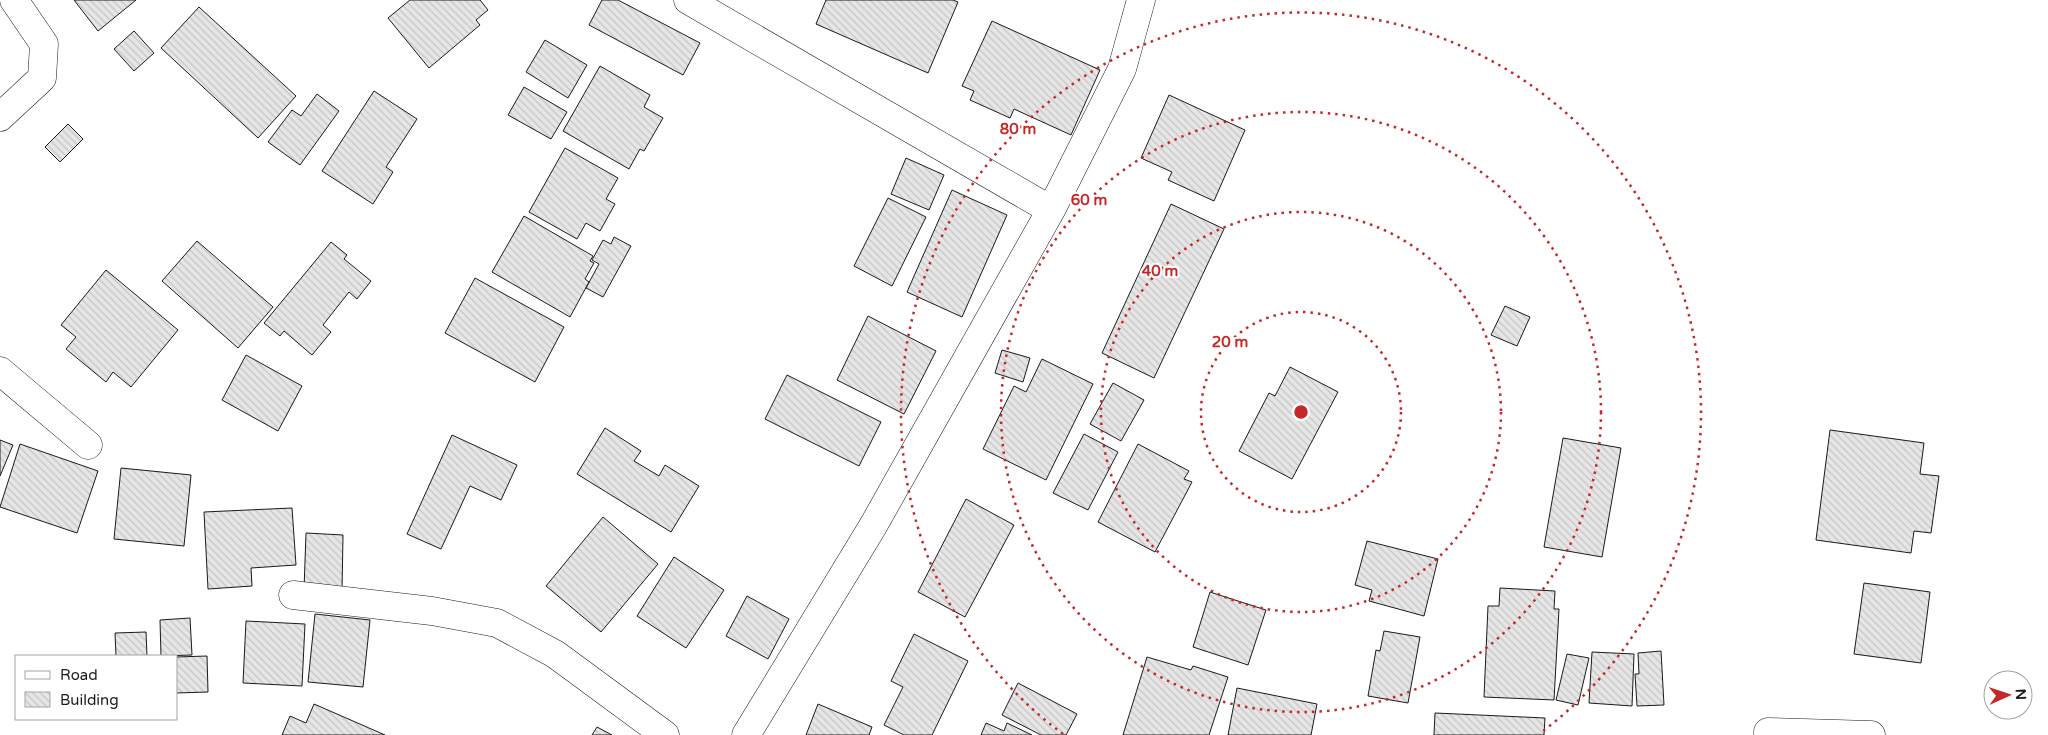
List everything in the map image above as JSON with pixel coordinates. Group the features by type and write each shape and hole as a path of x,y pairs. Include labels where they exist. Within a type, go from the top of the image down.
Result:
{"street":[{"path":"0,117 42,78 44,44 14,0"},
{"path":"688,0 1051,210"},
{"path":"746,735 873,526 1051,210 1122,69 1141,0"},
{"path":"0,371 88,445"},
{"path":"293,595 432,610 497,623 556,654 665,735"},
{"path":"1768,732 1871,735"}],"building":[{"path":"74,0 136,0 98,31"},
{"path":"410,0 480,0 488,10 476,20 480,25 429,68 388,18"},
{"path":"602,0 618,0 700,43 683,75 589,25"},
{"path":"826,0 953,0 958,2 928,73 816,24"},
{"path":"199,7 296,96 258,138 161,48"},
{"path":"992,21 1100,70 1071,135 1014,109 1010,118 970,100 974,91 962,86"},
{"path":"134,31 154,53 134,71 114,49"},
{"path":"545,40 587,65 568,98 526,72"},
{"path":"600,66 650,95 644,107 663,118 644,151 640,149 629,169 563,131"},
{"path":"524,87 567,112 551,139 508,115"},
{"path":"374,91 417,119 386,167 393,172 373,204 322,171"},
{"path":"317,94 339,111 300,165 268,142 292,110 301,116"},
{"path":"1169,95 1245,130 1214,201 1168,180 1172,172 1141,158"},
{"path":"68,124 83,139 60,162 45,147"},
{"path":"565,148 618,178 606,199 615,204 600,231 586,223 577,239 529,212"},
{"path":"906,158 944,175 929,210 891,194"},
{"path":"952,190 1007,215 962,317 907,292"},
{"path":"888,198 926,217 892,286 854,266"},
{"path":"1171,204 1224,229 1154,378 1102,353"},
{"path":"524,216 593,256 590,261 594,263 585,279 589,282 570,317 492,272"},
{"path":"614,237 631,246 603,297 586,288 599,264 592,260 603,240 611,244"},
{"path":"197,241 273,307 238,348 162,281"},
{"path":"331,242 347,255 344,259 371,281 357,299 349,292 323,325 331,332 312,355 284,331 280,336 264,323"},
{"path":"106,270 178,330 131,387 113,372 106,382 66,349 76,337 61,325"},
{"path":"475,278 564,327 535,382 445,333"},
{"path":"1505,306 1530,317 1517,346 1491,335"},
{"path":"868,316 936,351 904,414 837,380"},
{"path":"1002,350 1030,358 1023,382 995,373"},
{"path":"246,355 302,386 278,431 222,400"},
{"path":"1042,359 1093,384 1046,480 983,449 1014,386 1026,392"},
{"path":"1290,367 1338,392 1292,479 1239,451 1269,393 1275,396"},
{"path":"787,375 881,422 859,466 765,419"},
{"path":"1113,383 1144,400 1121,441 1090,424"},
{"path":"605,428 641,451 634,461 659,476 665,465 699,486 671,532 577,474"},
{"path":"1830,430 1924,443 1920,474 1939,476 1931,533 1914,531 1911,553 1816,540"},
{"path":"1084,434 1118,452 1088,510 1053,493"},
{"path":"452,435 517,465 501,500 470,486 441,549 407,534"},
{"path":"1563,438 1621,448 1602,557 1544,547"},
{"path":"0,440 13,445 0,476"},
{"path":"20,444 98,471 77,533 0,507"},
{"path":"1138,444 1189,471 1184,479 1192,482 1155,552 1098,522"},
{"path":"121,468 191,475 184,546 114,539"},
{"path":"966,499 1014,525 965,617 918,592"},
{"path":"292,508 296,565 251,568 252,586 208,589 204,512"},
{"path":"603,517 658,564 601,632 546,586"},
{"path":"306,533 343,535 342,591 304,590"},
{"path":"1367,541 1438,559 1424,616 1369,601 1372,590 1355,585"},
{"path":"674,557 724,590 686,648 637,616"},
{"path":"1864,583 1930,592 1921,663 1854,654"},
{"path":"1500,588 1555,591 1554,609 1559,609 1554,700 1484,697 1488,606 1499,606"},
{"path":"1210,592 1266,610 1248,665 1193,647"},
{"path":"747,596 789,619 768,659 726,636"},
{"path":"315,614 370,620 363,687 308,682"},
{"path":"190,618 192,655 161,655 160,620"},
{"path":"246,621 305,624 302,686 243,683"},
{"path":"1384,631 1420,637 1408,703 1368,696 1376,650 1380,651"},
{"path":"146,632 147,655 116,655 115,633"},
{"path":"914,634 968,661 932,735 904,735 884,725 903,687 891,681"},
{"path":"1661,651 1664,705 1637,706 1635,674 1639,674 1638,653"},
{"path":"1592,652 1634,654 1632,706 1589,703"},
{"path":"1567,654 1589,658 1578,705 1556,700"},
{"path":"207,656 208,692 178,693 178,657"},
{"path":"1147,657 1191,670 1193,666 1228,677 1209,735 1123,735"},
{"path":"1018,683 1077,714 1066,735 1041,735 1002,715"},
{"path":"1237,688 1317,704 1311,735 1228,735"},
{"path":"314,704 385,735 282,735 290,716 306,723"},
{"path":"818,704 872,727 869,735 806,735"},
{"path":"1435,713 1545,718 1544,735 1434,735"},
{"path":"986,723 1004,731 1007,723 1032,735 981,735"},
{"path":"597,727 612,735 592,735"}]}
